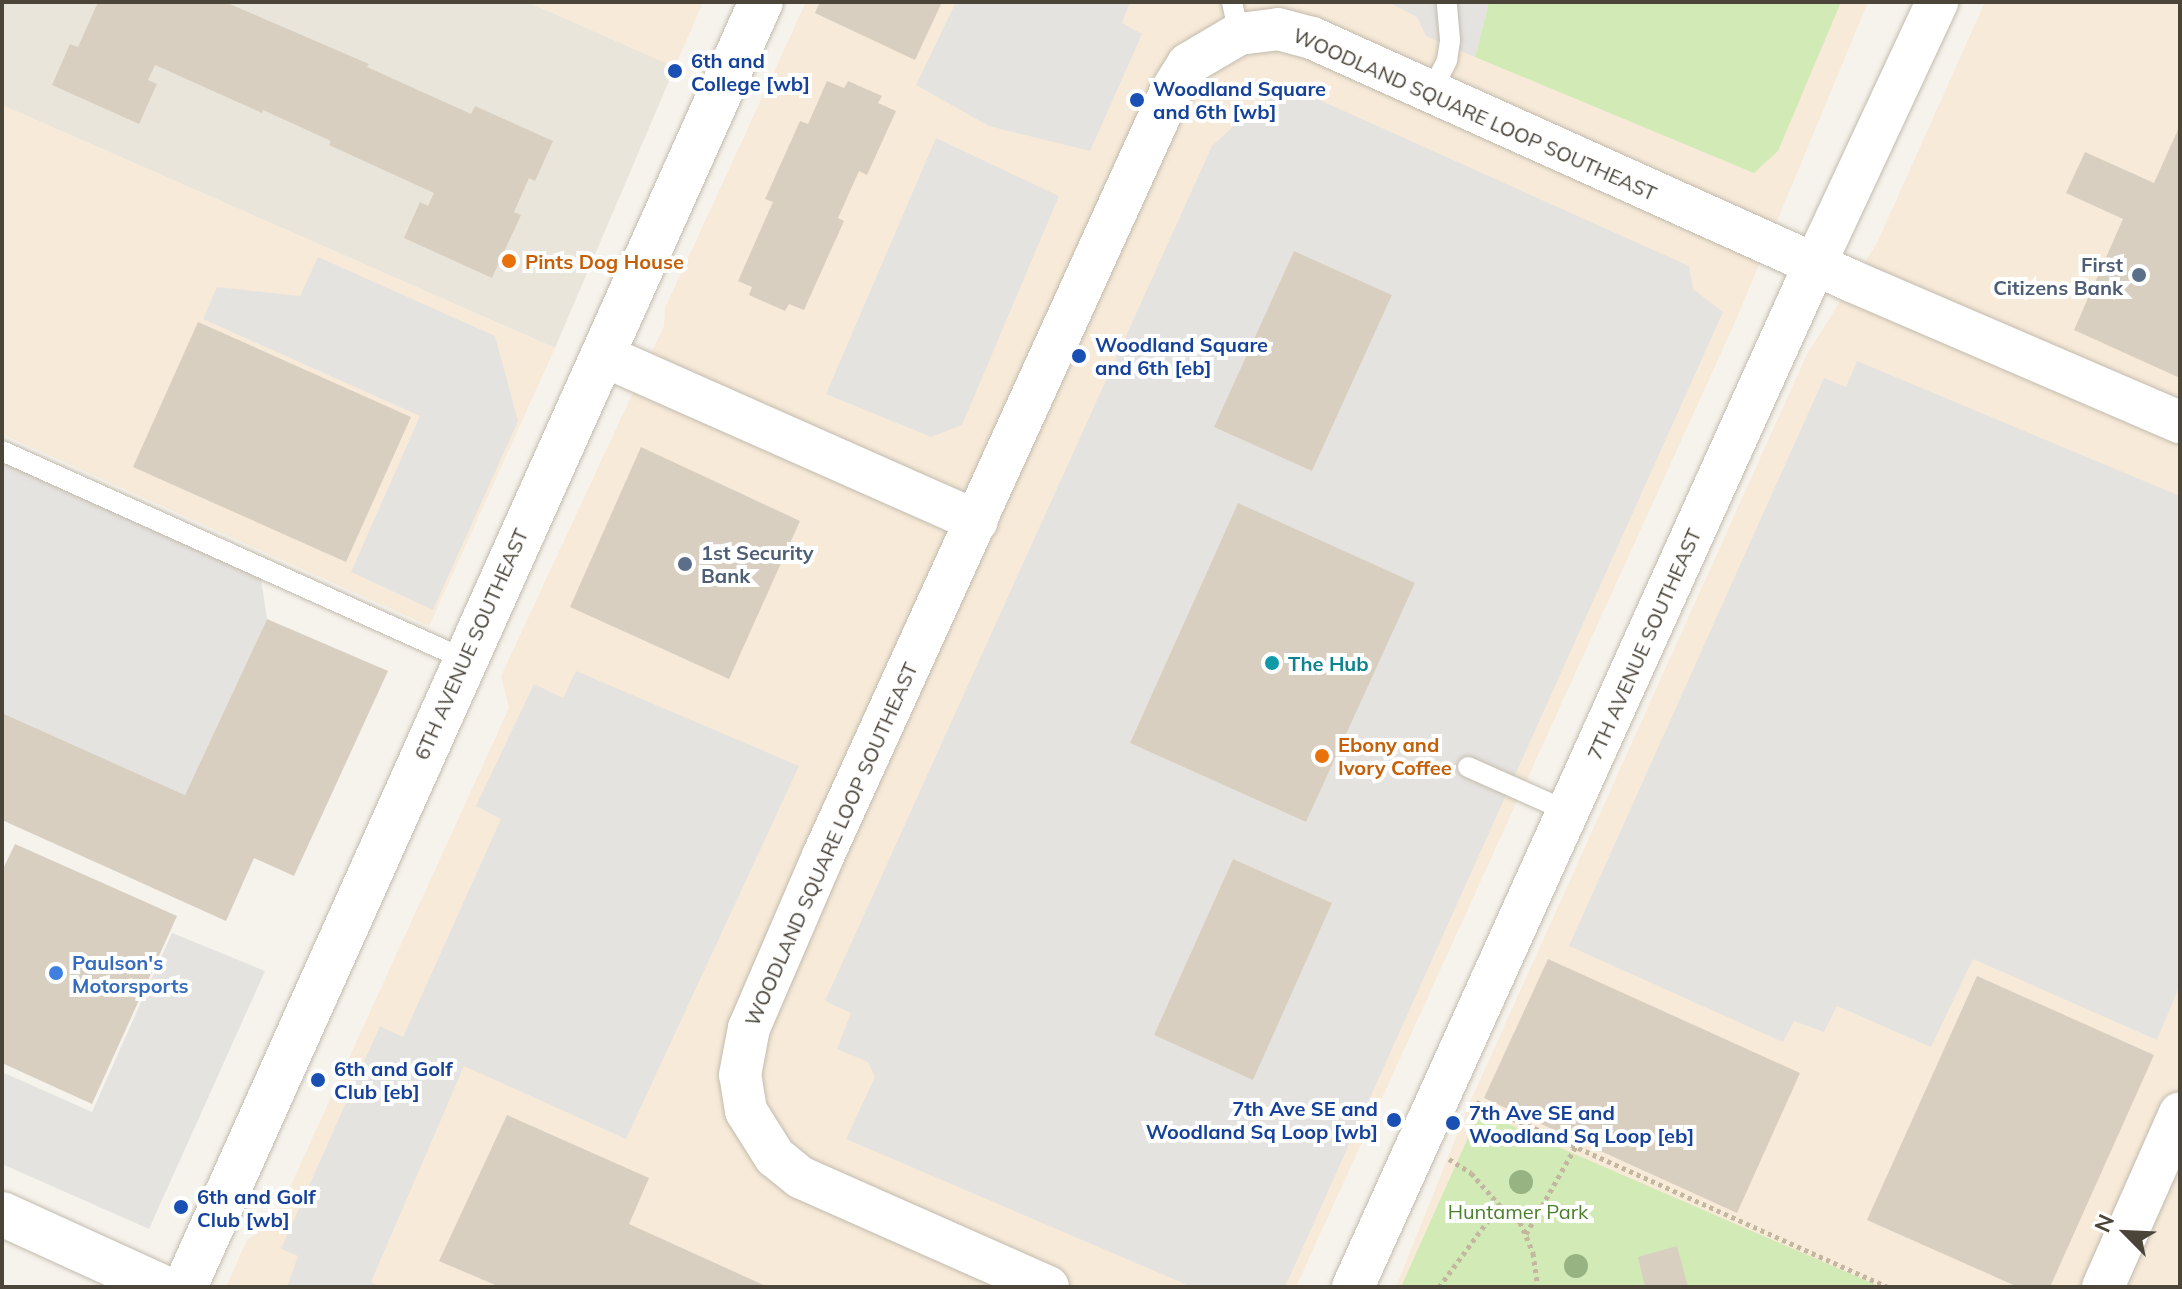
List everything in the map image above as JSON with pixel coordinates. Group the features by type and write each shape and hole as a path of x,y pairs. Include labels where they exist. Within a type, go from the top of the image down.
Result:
{"street":[{"name":"6TH AVENUE SOUTHEAST","path":"185,1287 761,2"},
{"name":"7TH AVENUE SOUTHEAST","path":"1353,1287 1417,1139 1937,2"},
{"name":"WOODLAND SQUARE LOOP SOUTHEAST","path":"1048,1287 800,1177 775,1157 746,1111 740,1075 749,1028 879,730 1170,93 1188,64 1255,17 1432,90 1815,264 2180,422"},
{"path":"602,355 977,521"},
{"path":"2103,1287 2180,1113"},
{"path":"2,1214 162,1287"}],"lane":[{"path":"1432,90 1447,60 1450,40 1447,2"},
{"path":"2,451 464,659"},
{"path":"1468,767 1569,812"}],"path":[{"path":"1442,1086 1887,1287"},
{"path":"1417,1139 1471,1173 1504,1210 1520,1222 1533,1253 1538,1287"},
{"path":"1525,1235 1576,1146"},
{"path":"1439,1287 1492,1215 1504,1210"}],"shaded area":[{"path":"2,2 528,2 675,67 555,348 2,105"},
{"path":"528,2 703,2 675,67"},
{"path":"806,2 1868,2 1736,320 1296,1287 226,1287 247,1240 274,1222 509,708 501,676 664,326 665,308"},
{"path":"956,2 1130,2 1122,23 1142,34 1090,151 989,126 916,85"},
{"path":"1388,2 1489,2 1475,57 1426,36 1417,17"},
{"path":"1985,2 2180,2 2180,1287 1396,1287 1471,1100 1807,354 1877,243"},
{"path":"1295,89 1689,266 1693,289 1723,312 1285,1287 1192,1287 846,1139 875,1077 868,1062 837,1049 851,1013 825,1001 1212,146 1249,112 1280,90","holes":["1294,251 1392,295 1312,471 1215,427","1238,503 1414,583 1306,822 1130,743","1233,859 1332,903 1253,1079 1154,1035"]},
{"path":"2,105 555,348 429,626 2,434"},
{"path":"936,138 1059,196 962,425 931,437 826,394"},
{"path":"318,257 495,336 518,421 433,610 351,572 420,416 203,319 217,287 300,296"},
{"path":"1857,361 2180,496 2180,985 2157,1040 1973,959 1931,1047 1837,1006 1824,1032 1794,1021 1783,1042 1569,946 1824,378 1846,387"},
{"path":"2,451 259,566 267,619 185,795 2,713"},
{"path":"576,671 799,766 626,1139 464,1066 371,1282 381,1287 287,1287 298,1256 281,1249 380,1026 403,1037 501,819 476,806 534,684 563,698"},
{"path":"172,933 265,971 149,1229 2,1164 2,1072 92,1112"}],"green space":[{"path":"1489,2 1841,2 1778,151 1754,173 1475,57"},
{"name":"Huntamer Park","path":"1480,1111 1570,1152 1881,1287 1401,1287"}],"building":[{"path":"98,2 225,2 369,64 367,67 471,114 475,106 553,141 535,181 529,178 514,212 521,215 492,278 404,238 420,202 428,206 434,193 329,145 331,141 263,110 262,113 155,65 148,80 157,84 139,124 52,85 70,44 78,47"},
{"path":"820,2 942,2 915,60 815,13"},
{"path":"827,81 844,88 848,81 882,96 878,103 896,111 867,175 859,171 838,218 844,221 804,310 789,304 785,311 749,295 752,287 738,281 773,202 765,199 800,121 808,124"},
{"name":"First Citizens Bank","path":"2180,125 2180,378 2074,330 2123,219 2066,193 2085,152 2154,183"},
{"path":"1294,251 1392,295 1312,471 1214,427"},
{"path":"198,322 411,417 346,562 133,467"},
{"name":"1st Security Bank","path":"641,447 800,521 729,679 570,607"},
{"name":"The Hub","path":"1238,503 1415,583 1306,822 1130,743"},
{"path":"267,619 388,671 294,876 254,858 226,921 2,820 2,713 185,795"},
{"path":"15,844 177,916 92,1104 2,1063 2,871"},
{"path":"1233,859 1332,903 1253,1080 1154,1035"},
{"path":"1548,959 1800,1073 1737,1213 1484,1098"},
{"path":"1977,976 2154,1055 2050,1287 2018,1287 1867,1220"},
{"path":"507,1115 649,1178 629,1224 768,1287 500,1287 439,1261"},
{"path":"1677,1246 1688,1287 1645,1287 1638,1257"}],"place":[{"name":"6th and College [wb]","path":"675,71"},
{"name":"Woodland Square and 6th [wb]","path":"1137,100"},
{"name":"Pints Dog House","path":"509,261"},
{"name":"First Citizens Bank","path":"2139,275"},
{"name":"Woodland Square and 6th [eb]","path":"1079,356"},
{"name":"1st Security Bank","path":"685,564"},
{"name":"The Hub","path":"1272,663"},
{"name":"Ebony and Ivory Coffee","path":"1322,756"},
{"name":"Paulson's Motorsports","path":"56,973"},
{"name":"6th and Golf Club [eb]","path":"318,1080"},
{"name":"7th Ave SE and Woodland Sq Loop [wb]","path":"1394,1120"},
{"name":"7th Ave SE and Woodland Sq Loop [eb]","path":"1453,1123"},
{"name":"6th and Golf Club [wb]","path":"181,1207"}]}
